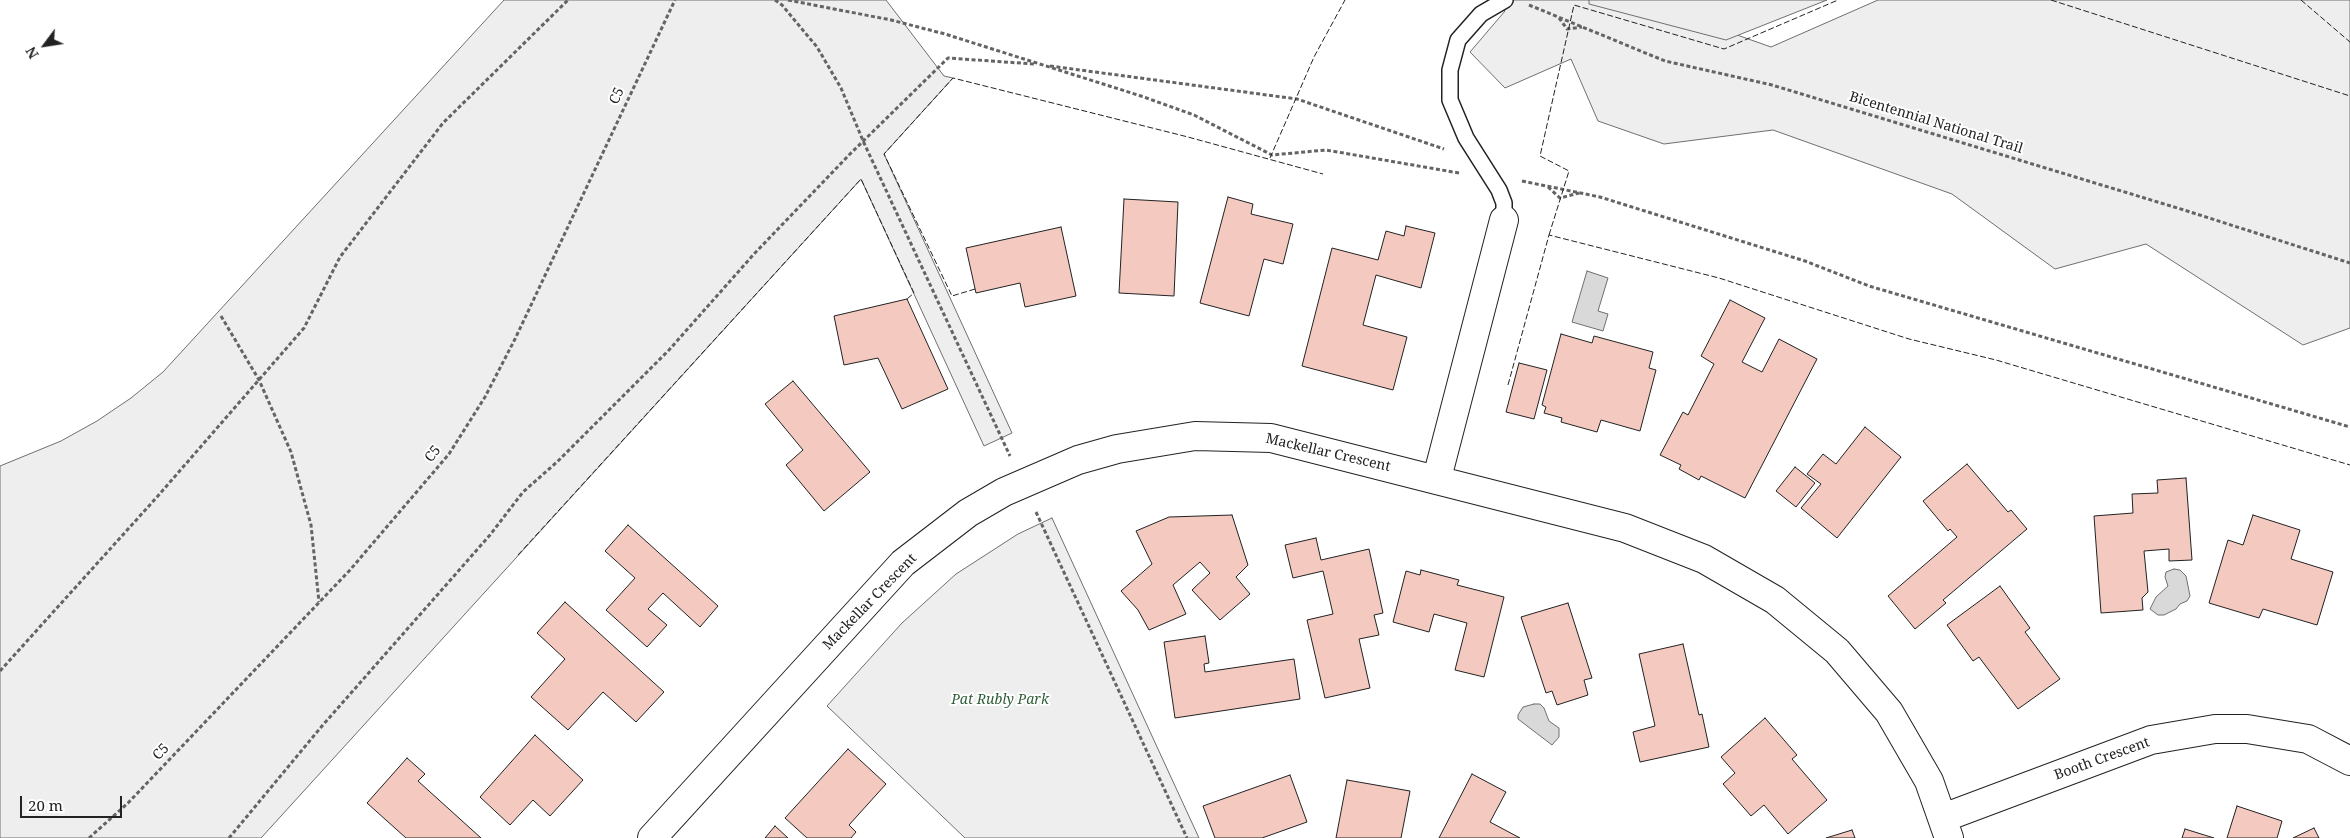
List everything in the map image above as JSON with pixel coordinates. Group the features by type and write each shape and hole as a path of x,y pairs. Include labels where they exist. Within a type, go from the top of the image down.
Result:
{"street":[{"path":"1437,478 1504,220"},
{"name":"Mackellar Crescent","path":"652,838 903,562 968,513 1004,492 1078,460 1116,448 1195,436 1271,438 1437,478 1625,528 1704,559 1775,600 1838,652 1889,712 1928,781 1946,828"},
{"name":"Booth Crescent","path":"1946,828 2151,740 2215,729 2247,729 2308,739 2350,761"}],"lane":[{"path":"1504,220 1504,203 1499,190 1466,138 1450,100 1450,70 1458,40 1481,14 1505,0"}],"path":[{"path":"0,671 304,328 340,257 443,124 568,0"},
{"name":"C5","path":"89,838 128,803 350,570 449,454 485,397 515,338 675,0"},
{"path":"775,0 782,5 817,47 841,88 864,143"},
{"path":"788,0 909,25 1042,64 1194,116 1272,155 1326,150 1419,168 1468,175 1490,175 1600,197 1805,261 1869,286 2350,427"},
{"name":"Bicentennial National Trail","path":"1525,3 1665,61 1782,88 2184,210 2350,263"},
{"path":"1557,16 1567,29 1583,27"},
{"path":"229,838 322,726 483,542 524,492 557,462 669,350 754,254 948,58 1042,64 1296,99 1445,150"},
{"path":"1547,186 1560,198 1580,193"},
{"path":"220,316 259,380 291,452 311,525 319,602"}],"green space":[{"path":"504,0 886,0 944,76 953,78 884,154 1012,433 984,446 861,179 261,838 0,838 0,466 61,441 97,421 131,398 163,372"},
{"path":"1495,0 1638,0 1771,47 1878,0 2350,0 2350,328 2303,345 2146,244 2055,269 1952,194 1773,130 1664,144 1598,121 1571,59 1505,88 1470,52 1505,11"},
{"name":"Pat Rubly Park","path":"1052,518 1199,838 965,838 827,706 902,623 956,574 1018,534"}],"shaded area":[{"path":"1589,0 1827,0 1726,40 1589,4"},
{"path":"1587,271 1608,278 1598,311 1608,314 1603,331 1572,322"},
{"path":"2174,569 2180,570 2186,576 2190,596 2187,601 2180,604 2176,609 2164,615 2158,615 2150,609 2156,597 2168,586 2165,577 2166,572"},
{"path":"1540,704 1544,708 1549,721 1559,728 1559,737 1552,745 1518,719 1518,715 1523,707"}],"building":[{"path":"1228,197 1253,204 1251,214 1293,224 1283,264 1264,259 1249,316 1200,303"},
{"path":"1124,199 1178,202 1174,296 1119,293"},
{"path":"1406,226 1435,233 1421,288 1376,275 1363,325 1407,337 1393,390 1302,366 1332,248 1378,260 1386,231 1404,236"},
{"path":"1061,227 1076,296 1025,307 1020,283 976,293 966,248"},
{"path":"907,299 948,389 902,409 878,358 844,365 834,316"},
{"path":"1730,300 1765,318 1742,362 1762,372 1779,339 1817,359 1745,498 1701,476 1699,480 1679,469 1681,465 1660,455 1683,412 1688,415 1714,364 1701,356"},
{"path":"1561,334 1592,343 1594,336 1653,352 1649,368 1656,370 1640,431 1601,420 1597,432 1561,422 1562,418 1544,413 1546,407 1542,405"},
{"path":"1519,363 1547,370 1534,419 1506,412"},
{"path":"793,381 870,472 824,511 786,465 803,450 765,404"},
{"path":"1865,427 1901,457 1837,538 1801,508 1821,484 1807,474 1823,454 1836,464"},
{"path":"1967,464 2008,512 2011,510 2027,529 1943,600 1946,603 1915,629 1888,596 1957,537 1950,529 1948,531 1923,501"},
{"path":"1795,467 1815,483 1796,507 1776,491"},
{"path":"2186,478 2192,560 2169,561 2169,549 2144,551 2148,592 2142,598 2143,610 2101,613 2094,516 2133,513 2132,494 2158,493 2157,480"},
{"path":"1232,515 1248,565 1236,577 1250,594 1220,620 1192,590 1210,573 1200,562 1173,585 1186,614 1149,630 1138,610 1121,591 1152,564 1136,531 1169,517"},
{"path":"2253,515 2300,530 2291,559 2333,572 2317,625 2263,609 2259,618 2209,603 2228,540 2243,545"},
{"path":"628,525 718,606 700,627 663,593 648,609 667,625 647,647 606,610 635,578 605,551"},
{"path":"1316,538 1321,560 1369,549 1383,613 1374,615 1379,635 1359,639 1370,688 1325,698 1307,620 1333,614 1323,571 1293,578 1285,545"},
{"path":"1421,570 1459,580 1457,585 1504,597 1484,677 1455,670 1467,623 1434,614 1429,632 1393,622 1406,571 1420,575"},
{"path":"2000,586 2030,628 2025,632 2060,679 2018,709 1979,657 1973,661 1947,625"},
{"path":"565,602 664,692 636,722 603,692 568,730 531,697 565,659 537,633"},
{"path":"1568,603 1592,678 1584,680 1588,695 1557,705 1552,691 1546,693 1521,617"},
{"path":"1205,636 1209,663 1204,664 1205,672 1294,659 1300,699 1175,718 1164,642"},
{"path":"1683,644 1699,715 1702,714 1709,747 1640,762 1633,732 1655,726 1639,654"},
{"path":"1765,718 1797,755 1792,759 1827,800 1788,834 1764,805 1751,816 1723,784 1735,773 1721,757"},
{"path":"535,735 583,780 550,816 533,800 510,825 480,797"},
{"path":"848,749 886,784 849,825 856,832 851,838 807,838 785,818"},
{"path":"407,758 425,774 418,781 481,838 406,838 367,803"},
{"path":"1472,774 1506,792 1490,822 1520,838 1439,838"},
{"path":"1290,775 1307,822 1262,838 1215,838 1203,806"},
{"path":"1347,780 1410,791 1401,838 1336,838"},
{"path":"2237,806 2282,821 2277,838 2227,838"},
{"path":"775,826 788,838 765,838"},
{"path":"2314,828 2319,838 2293,838"},
{"path":"2185,829 2214,838 2182,838"},
{"path":"1852,830 1855,838 1826,838"}],"fence":[{"path":"1270,158 1314,57 1345,0"},
{"path":"1549,235 1569,171 1540,156 1574,5 1724,49 1838,0"},
{"path":"2051,0 2350,96"},
{"path":"2301,0 2350,42"},
{"path":"975,289 952,296 884,154 953,78 1188,137 1323,174"},
{"path":"518,555 861,179 914,293 907,299"},
{"path":"1508,385 1549,235 1719,278 1909,339 1996,360 2350,465"}]}
